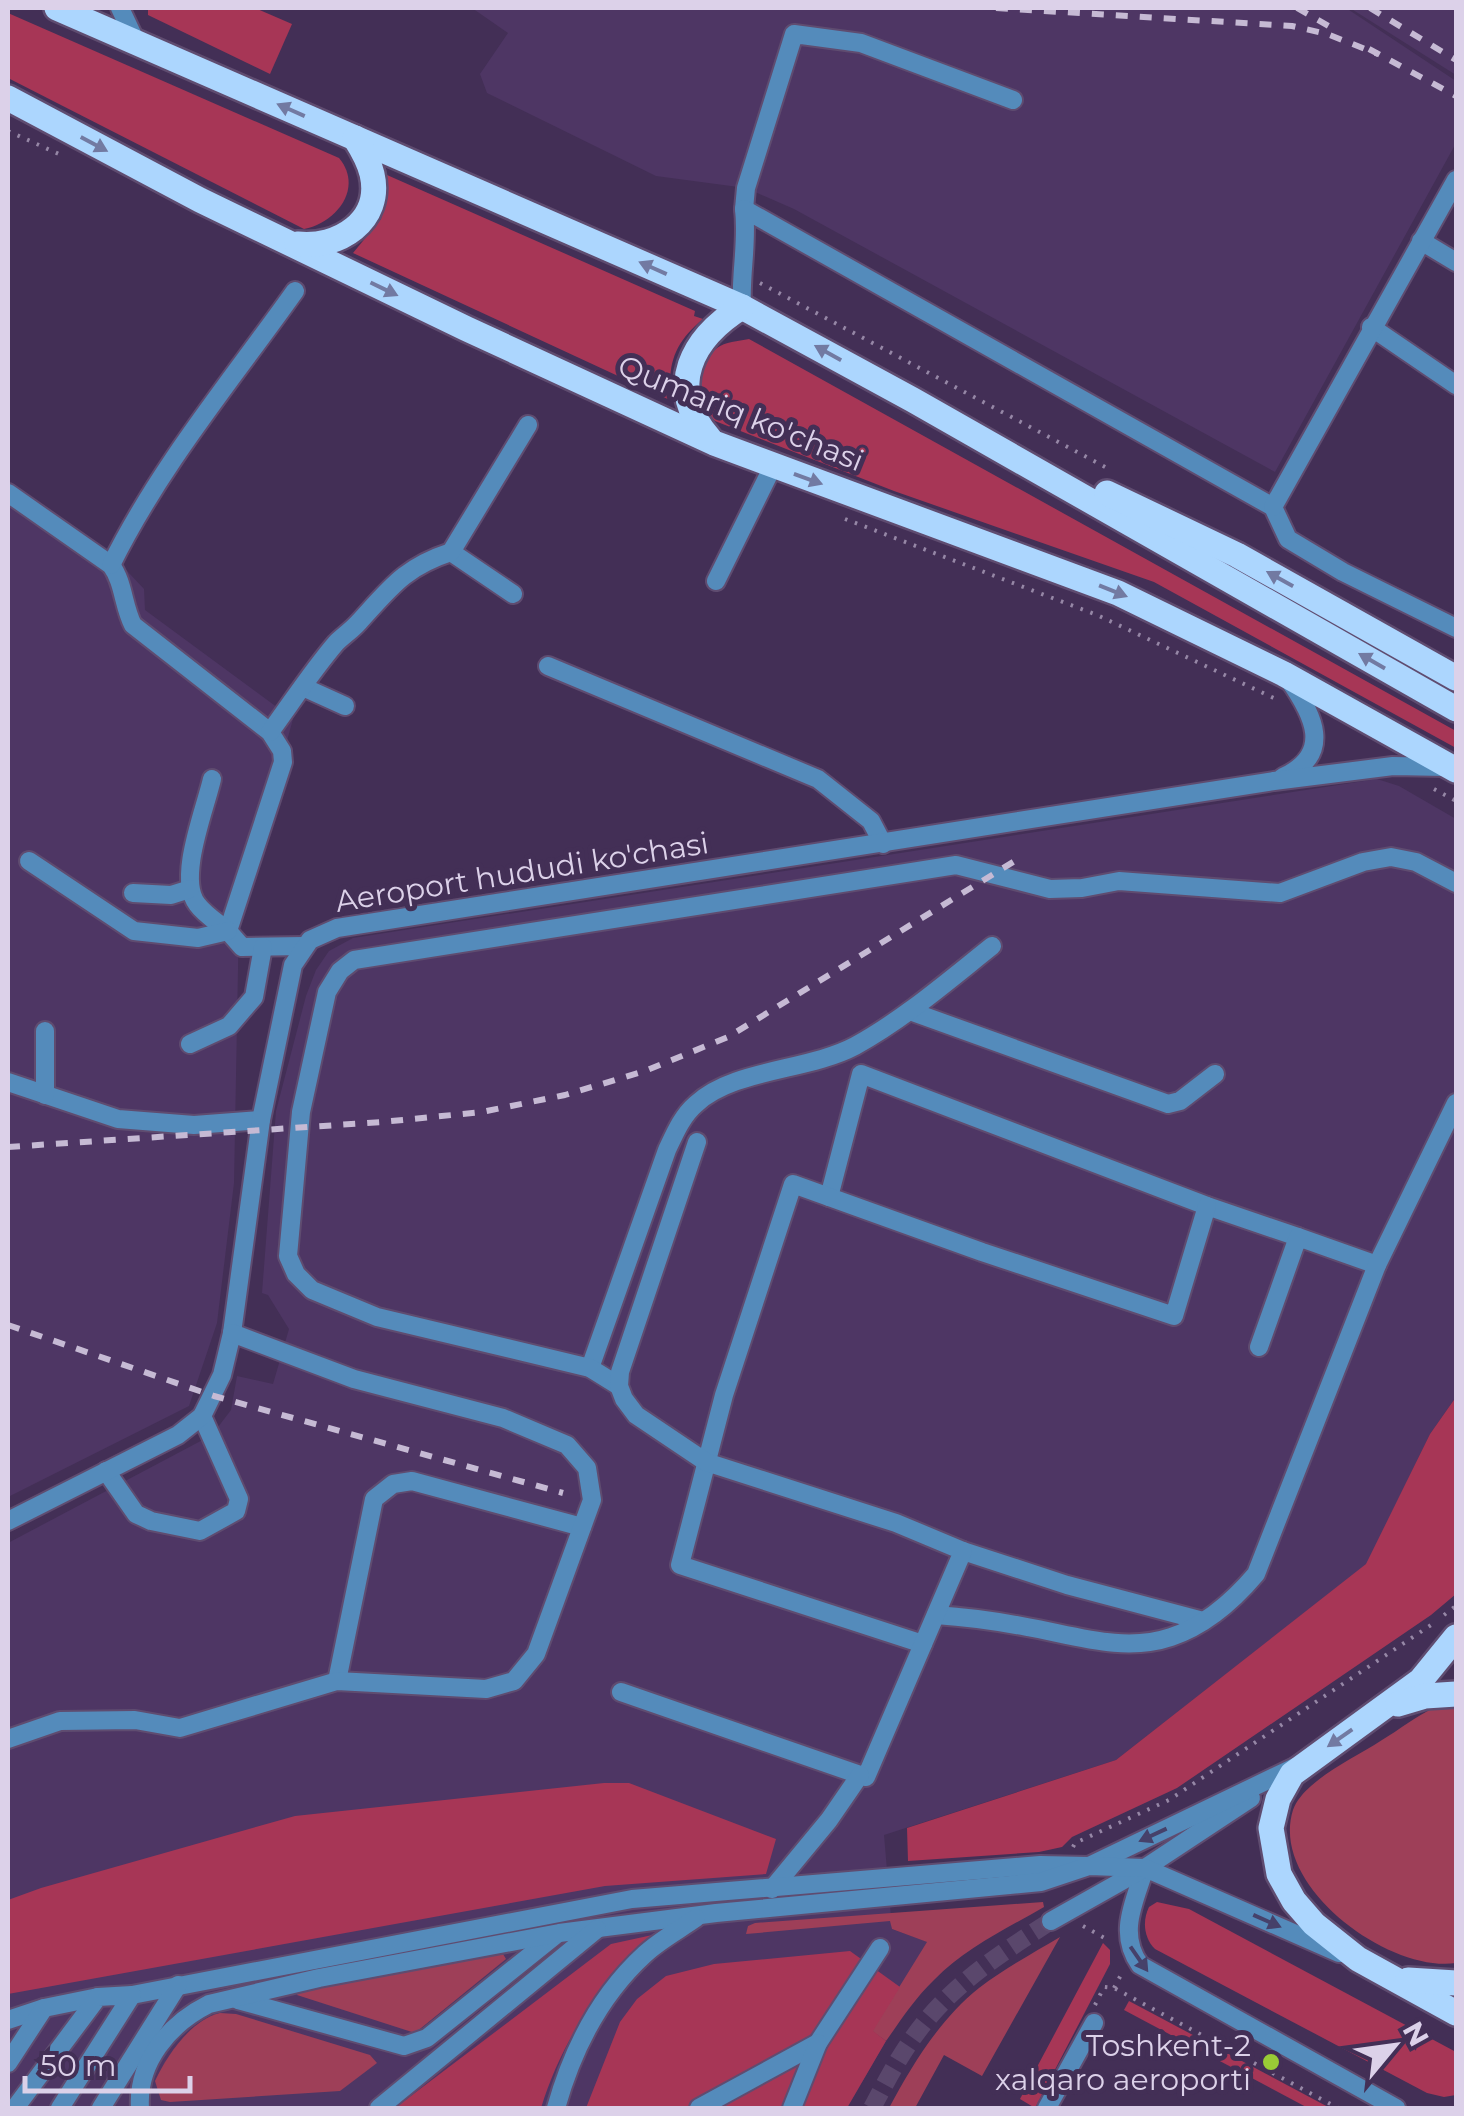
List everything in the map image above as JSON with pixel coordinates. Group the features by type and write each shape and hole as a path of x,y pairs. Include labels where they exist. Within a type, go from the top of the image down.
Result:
{"main road":[{"path":"57,8 742,307 1456,709"},
{"name":"Qumariq ko'chasi","path":"8,99 288,243 714,443 1118,593 1284,674 1454,769"},
{"path":"288,243 313,246 334,242 346,237 362,221 374,186 366,157 355,138"},
{"path":"714,443 692,413 686,379 699,346 718,323 742,307"},
{"path":"913,400 1238,555 1456,678"},
{"path":"1421,1680 1456,1637"},
{"path":"1456,1651 1304,1763 1284,1786 1273,1813 1274,1858 1286,1888 1303,1913 1366,1964 1456,2013"},
{"path":"1421,1680 1456,1668"},
{"path":"1375,1713 1426,1696 1456,1694"},
{"path":"1366,1964 1421,1983 1456,1984"}],"street":[{"path":"120,8 136,42"},
{"path":"742,307 746,188 794,34 862,42 1013,100"},
{"path":"1273,507 1456,180"},
{"path":"744,210 1273,507 1288,539 1343,572 1456,628"},
{"path":"747,238 786,233"},
{"path":"1421,241 1456,262"},
{"path":"111,566 160,476 294,291"},
{"path":"1371,327 1456,385"},
{"path":"270,732 337,642 403,574 426,560 451,552 528,425"},
{"path":"716,582 773,466"},
{"path":"8,492 111,566 118,574 132,625 270,732 282,751 284,762 228,930"},
{"path":"451,552 512,594"},
{"path":"548,666 818,780 871,821 884,844"},
{"path":"1274,782 1303,765 1315,741 1309,711 1284,674"},
{"path":"304,687 346,706"},
{"name":"Aeroport hududi ko'chasi","path":"202,1416 220,1382 232,1333 261,1120 287,988 293,965 304,946 318,934 1274,782 1393,766 1454,769"},
{"path":"212,779 188,872 197,905 242,947 304,946"},
{"path":"619,1386 590,1368 376,1317 312,1290 296,1274 288,1256 300,1112 326,992 340,971 354,960 956,865 1050,890 1119,880 1280,893 1363,862 1391,857 1416,862 1456,883"},
{"path":"29,860 134,932 198,938 228,930"},
{"path":"132,894 171,894 190,889"},
{"path":"590,1368 667,1150 678,1126 696,1103 739,1082 852,1048 910,1011 992,946"},
{"path":"190,1044 228,1026 254,997 263,947"},
{"path":"910,1011 1168,1104 1180,1101 1215,1074"},
{"path":"45,1031 45,1095"},
{"path":"829,1197 861,1074 852,1048"},
{"path":"861,1074 1207,1206 1377,1264"},
{"path":"8,1082 118,1119 194,1125 261,1120"},
{"path":"936,1615 978,1618 1120,1644 1169,1638 1203,1621 1241,1592 1256,1574 1377,1264 1456,1103"},
{"path":"697,1142 620,1372 619,1386 636,1415 706,1462 896,1522 964,1551 1067,1584 1203,1621"},
{"path":"923,1644 680,1564 724,1394 793,1184 1174,1316 1207,1206"},
{"path":"1259,1347 1298,1237"},
{"path":"8,1739 60,1721 135,1720 180,1728 337,1682 486,1689 514,1681 536,1654 592,1500 587,1468 567,1445 503,1418 354,1379 232,1333"},
{"path":"8,1520 178,1435 202,1416 239,1499 236,1511 200,1531 151,1522 136,1514 106,1472"},
{"path":"337,1682 374,1499 394,1484 412,1481 582,1527"},
{"path":"556,2108 582,2038 612,1990 648,1951 708,1914 781,1887 863,1776 964,1551"},
{"path":"621,1692 863,1776"},
{"path":"140,2108 139,2086 167,2034 188,2014 209,2004 319,1978 600,1926 1041,1882 1089,1866 1304,1763"},
{"path":"1059,1916 1146,1868 1304,1763"},
{"path":"8,2020 98,1996 132,1995 632,1899 1040,1864 1146,1868 1366,1964"},
{"path":"1146,1868 1127,1924 1130,1946 1140,1965 1396,2108"},
{"path":"379,2108 632,1899"},
{"path":"566,2108 580,2068 616,1997 651,1958 708,1914"},
{"path":"233,1998 404,2046 428,2038 559,1933"},
{"path":"792,2108 818,2043 880,1948"},
{"path":"101,2108 178,1985"},
{"path":"60,2108 132,1995"},
{"path":"15,2108 98,1996"},
{"path":"8,2063 44,2008"},
{"path":"1047,2108 1094,2014"},
{"path":"699,2108 818,2043"}],"path":[{"path":"743,274 1124,477"},
{"path":"1066,1865 1075,1843 1169,1800 1375,1665 1456,1606"},
{"path":"1059,1916 1116,1944"},
{"path":"1114,1988 1124,1969"},
{"path":"1094,2014 1104,1988 1114,1988 1338,2108"}],"shaded area":[{"path":"148,8 255,8 292,24 270,74 148,15"},
{"path":"472,8 1346,8 1456,81 1456,143 1275,472 794,209 746,188 656,176 487,93 480,74 508,33"},
{"path":"1350,8 1456,8 1456,75"},
{"path":"8,13 339,158 349,181 343,203 326,220 304,229 8,78"},
{"path":"387,175 695,311 694,316 703,319 675,355 670,376 672,401 353,253 381,219"},
{"path":"749,339 1456,731 1456,748 1154,582 894,491 715,421 701,395 704,364 720,346"},
{"path":"8,482 113,556 144,589 145,610 293,719 239,916 234,1183 217,1323 189,1406 8,1497"},
{"path":"1377,779 1399,786 1456,819 1456,1397 1430,1434 1367,1564 1116,1760 884,1835 892,1929 928,1942 873,2031 886,2041 847,2108 8,2108 8,1543 212,1435 231,1410 237,1376 273,1384 289,1329 268,1295 262,1293 276,1111 306,996 329,951 353,938"},
{"path":"1456,1397 1456,1594 1177,1788 1072,1837 1062,1847 908,1861 907,1828 1116,1760 1366,1564 1430,1434"},
{"path":"1456,1703 1456,1963 1429,1962 1399,1954 1369,1939 1340,1919 1316,1894 1299,1867 1290,1839 1293,1810 1306,1791 1336,1767 1427,1711"},
{"path":"629,1783 776,1839 766,1874 605,1886 8,1994 8,1900 41,1888 295,1816"},
{"path":"1043,1902 1044,1907 986,1940 946,1969 921,1994 886,2041 872,2031 927,1942 892,1929 890,1921 746,1934 748,1926 755,1923"},
{"path":"1157,1902 1189,1909 1456,2052 1456,2095 1427,2093 1155,1949 1146,1935 1145,1924 1149,1907"},
{"path":"657,1934 618,1972 586,2013 561,2058 541,2108 395,2108 611,1944"},
{"path":"1060,1937 982,2076 944,2055 915,2108 889,2108 928,2044 965,2000 998,1974"},
{"path":"1103,1943 1110,1950 1110,1964 1035,2108 1020,2099"},
{"path":"850,1951 900,1987 873,2031 886,2041 847,2108 586,2108 620,2022 637,1999 666,1976 714,1964"},
{"path":"503,1954 506,1959 415,2033 297,1995 299,1991"},
{"path":"1129,2001 1330,2108 1308,2108 1124,2010"},
{"path":"220,2013 236,2014 370,2055 377,2063 340,2091 161,2100 155,2081 166,2060 199,2023"}],"tunnel":[{"path":"872,2108 909,2044 944,2001 995,1958 1051,1921"}],"railway":[{"path":"996,8 1292,26 1327,34 1378,54"},
{"path":"1297,8 1334,29"},
{"path":"1370,8 1456,60"},
{"path":"1369,49 1456,96"},
{"path":"8,1147 382,1122 482,1112 565,1095 645,1071 728,1037 1018,859"},
{"path":"8,1325 214,1396 563,1493"}],"place":[{"name":"Toshkent-2 xalqaro aeroporti","path":"1271,2062"}]}
